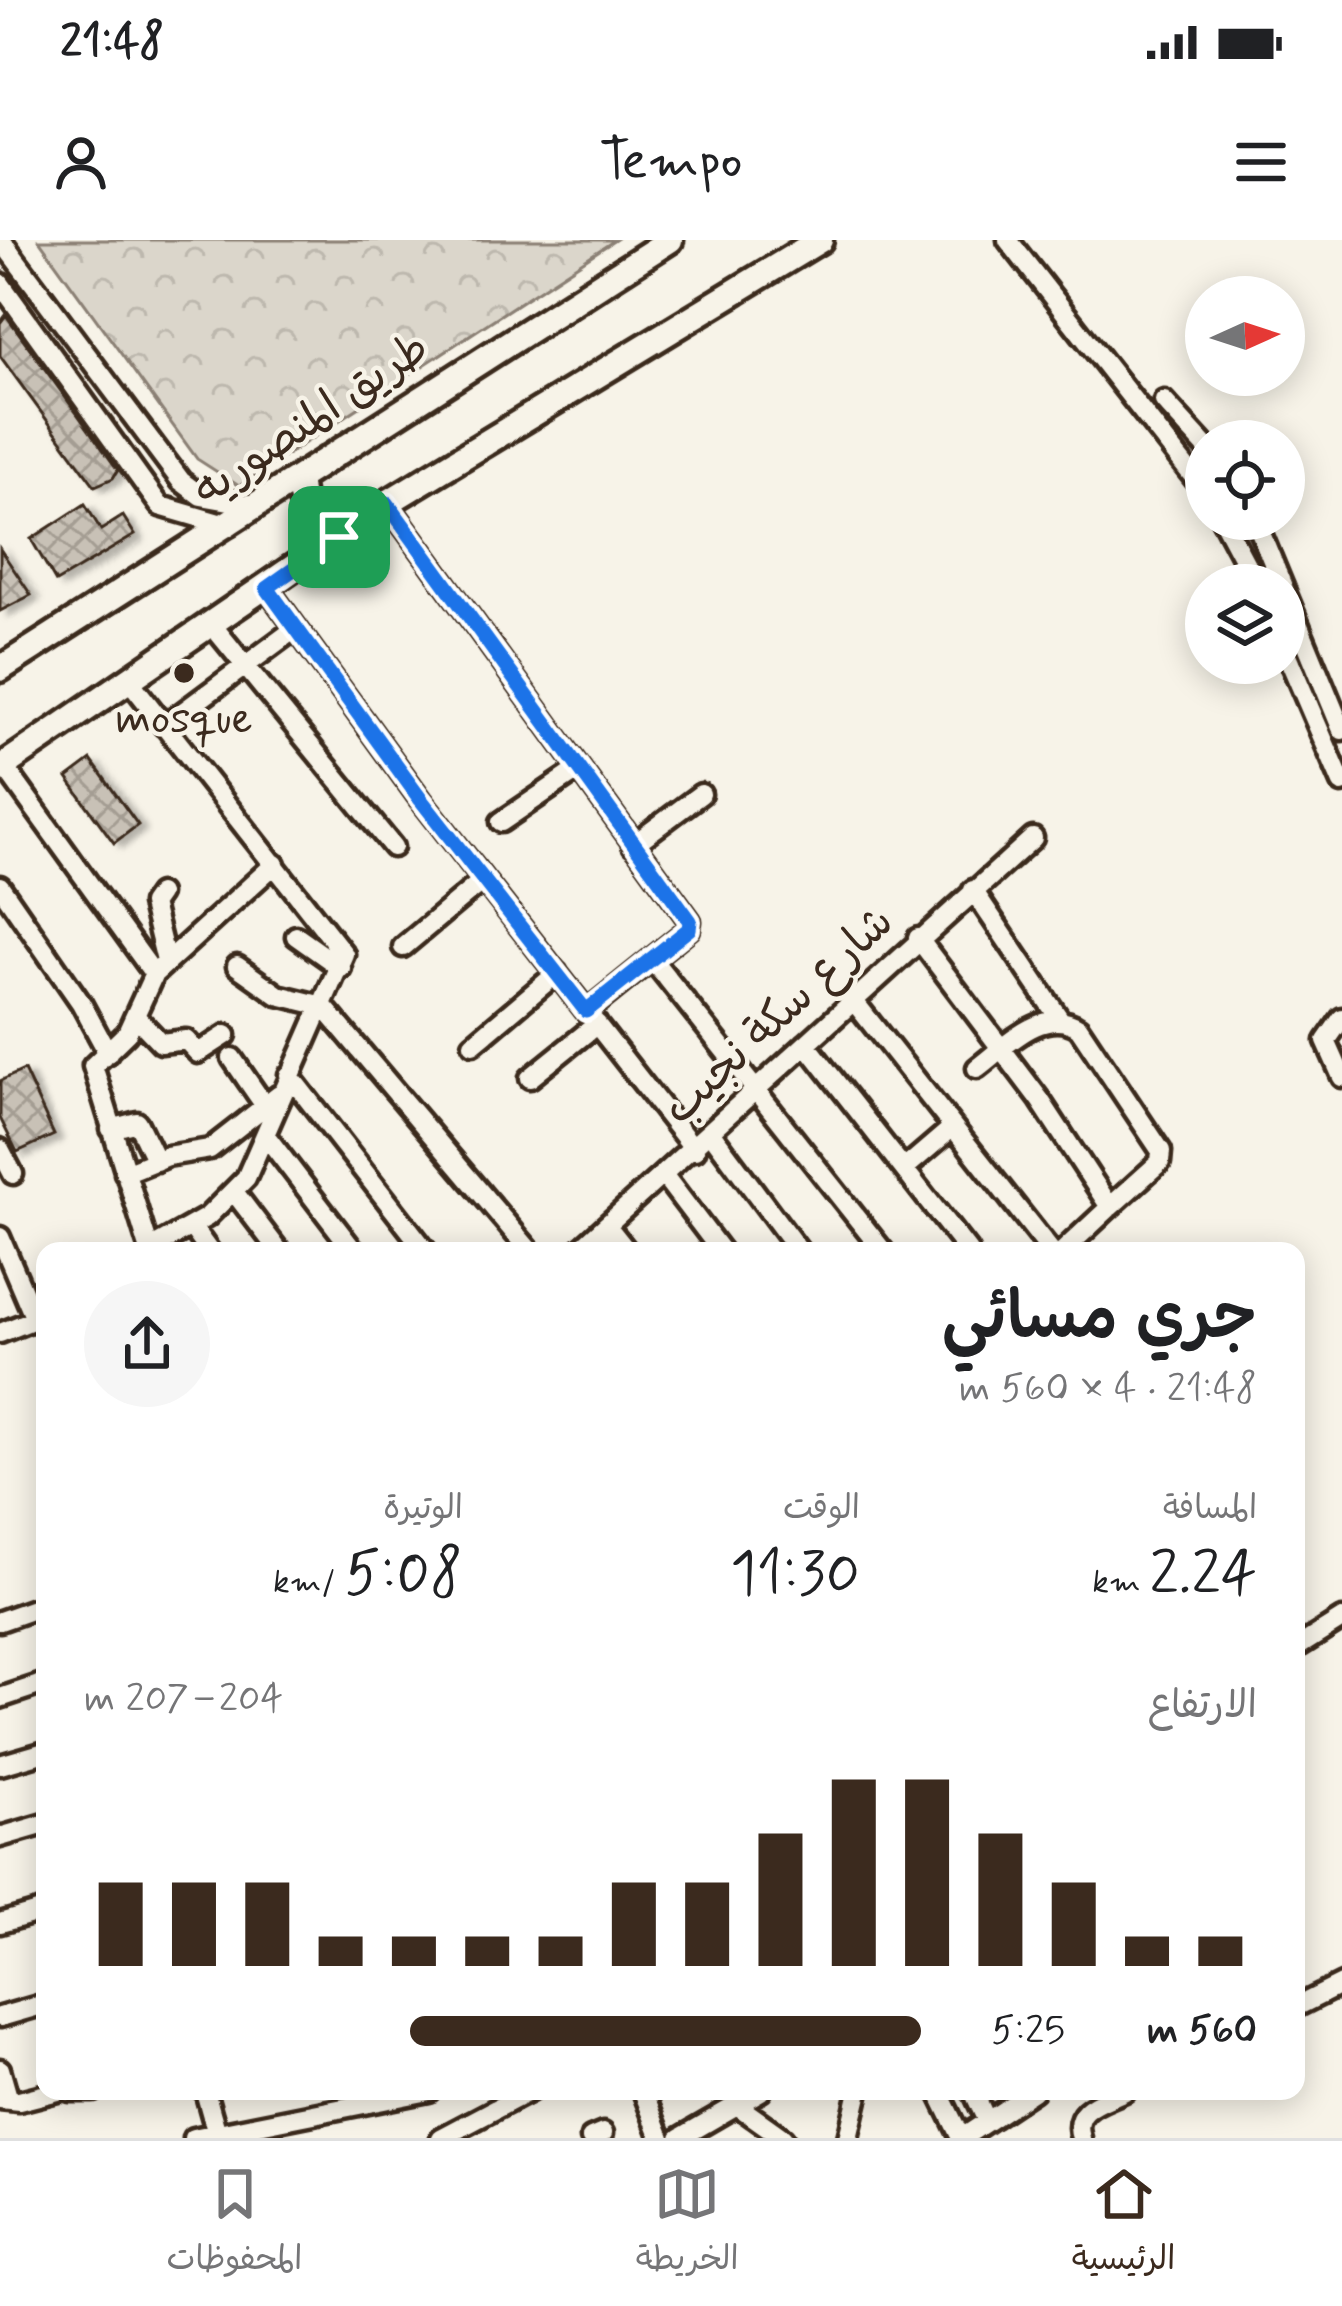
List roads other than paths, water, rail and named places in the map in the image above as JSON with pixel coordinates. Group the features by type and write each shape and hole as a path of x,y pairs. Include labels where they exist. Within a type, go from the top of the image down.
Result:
{"main road":[{"name":"طريق المنصوريه","path":"0,669 670,240"},
{"path":"2,767 387,503 820,240"},
{"path":"298,482 300,497 324,531 339,537"}],"street":[{"path":"1,240 181,481 201,496 260,506"},
{"path":"1008,240 1185,466"},
{"path":"0,283 160,506 229,526"},
{"path":"1164,401 1185,424"},
{"path":"387,503 690,921 689,929 530,1078"},
{"path":"1264,540 1342,730"},
{"path":"267,588 483,880 695,1150"},
{"path":"212,625 393,847"},
{"path":"164,726 296,628"},
{"path":"129,680 341,947 340,968 266,1136 235,1193 164,1242"},
{"path":"1299,684 1342,783"},
{"path":"2,767 160,968"},
{"path":"501,822 579,769"},
{"path":"633,845 700,794"},
{"name":"شارع سكة نجيب","path":"589,1242 1033,838"},
{"path":"147,1242 93,1076 94,1066 136,1017 160,968 275,864"},
{"path":"404,947 483,880"},
{"path":"0,886 81,1003 108,1053"},
{"path":"974,890 1059,1018 1079,1028 1161,1150 1160,1162 1073,1242"},
{"path":"159,894 152,904 160,968"},
{"path":"296,936 340,968"},
{"path":"918,938 1003,1048 1110,1207"},
{"path":"652,959 876,1242"},
{"path":"237,966 278,994 322,1006 522,1242"},
{"path":"473,1044 557,973"},
{"path":"853,1000 1044,1242"},
{"path":"136,1017 161,1043 184,1040 198,1053 226,1035"},
{"path":"977,1068 1043,1021 1059,1018"},
{"path":"1342,1018 1326,1036 1342,1077"},
{"path":"806,1044 961,1242"},
{"path":"232,1058 265,1106"},
{"path":"125,1173 210,1149 286,1084"},
{"path":"286,1084 418,1242"},
{"path":"111,1130 137,1122 156,1161"},
{"path":"904,1168 953,1127"},
{"path":"712,1134 792,1242"},
{"path":"266,1136 348,1242"},
{"path":"0,1150 13,1174"},
{"path":"665,1177 714,1242"},
{"path":"235,1193 272,1242"},
{"path":"191,1226 203,1242"},
{"path":"608,1226 620,1242"},
{"path":"0,1237 36,1309"},
{"path":"0,1333 36,1319"},
{"path":"0,1621 36,1608"},
{"path":"1305,1642 1342,1619"},
{"path":"0,1698 36,1686"},
{"path":"0,1765 36,1755"},
{"path":"0,1837 36,1827"},
{"path":"0,1923 36,1913"},
{"path":"1305,2002 1342,1984"},
{"path":"0,2017 36,2007"},
{"path":"0,2069 4,2098 19,2101 36,2097"},
{"path":"208,2100 217,2134"},
{"path":"193,2138 372,2100"},
{"path":"442,2138 513,2100"},
{"path":"646,2100 661,2138"},
{"path":"680,2138 747,2100"},
{"path":"848,2138 857,2100"},
{"path":"942,2100 961,2138 1019,2100"},
{"path":"977,2100 987,2121"},
{"path":"1079,2137 1082,2112 1107,2100"},
{"path":"738,2106 783,2138"}],"waterway":[{"path":"1019,240 1185,446"},
{"path":"1248,540 1259,564"}],"place":[{"name":"mosque","path":"184,673"}]}
